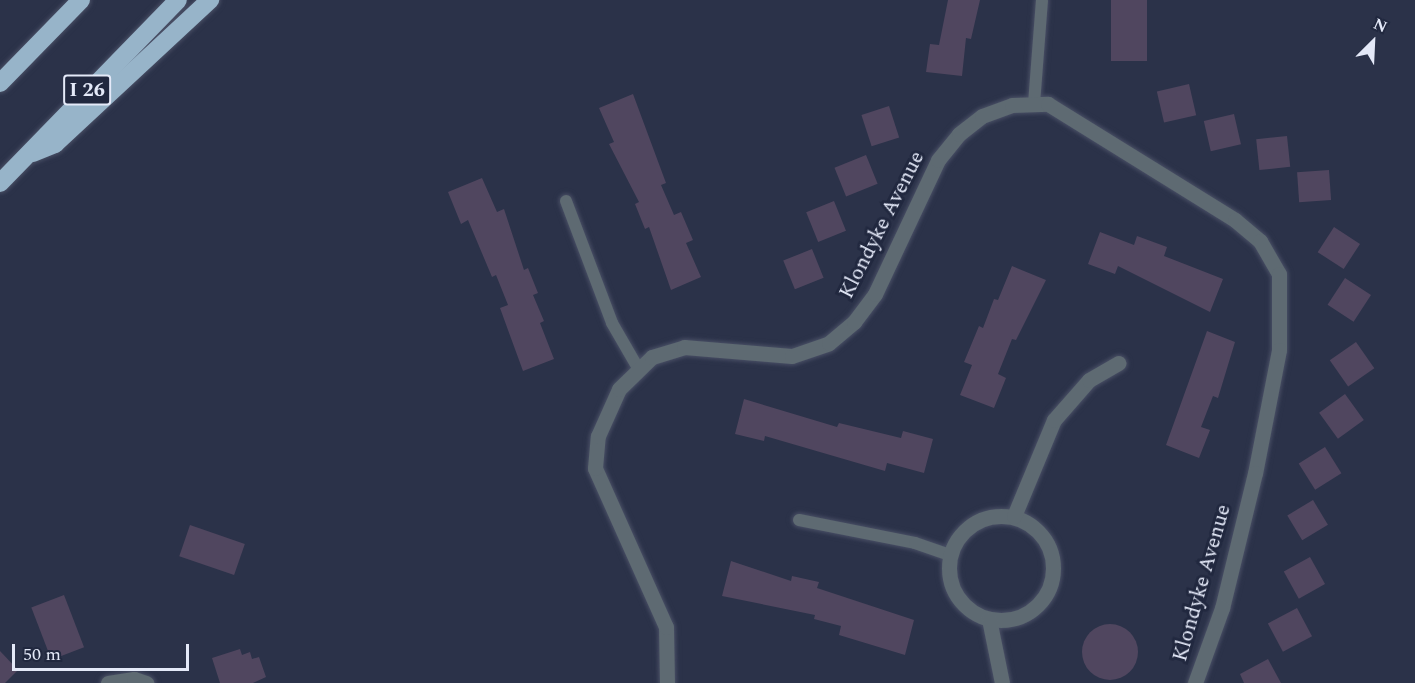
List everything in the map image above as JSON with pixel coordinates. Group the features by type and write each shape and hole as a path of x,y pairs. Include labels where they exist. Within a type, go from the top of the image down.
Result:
{"highway":[{"path":"0,83 81,0"},
{"name":"I 26","path":"0,183 178,0"},
{"path":"26,156 55,144 210,0"}],"street":[{"name":"Klondyke Avenue","path":"667,683 666,627 595,468 598,436 611,404 638,368 652,357 684,347 792,356 829,343 854,322 875,294 938,160 959,134 982,116 1012,105 1048,104 1206,199 1260,241 1280,274 1279,350 1255,473 1222,608 1195,683"},
{"path":"1014,516 1054,420 1089,380 1119,363"},
{"path":"993,515 1014,516 1032,525 1046,540 1053,560 1053,580 1044,599 1029,613 1009,620 989,619 970,610 956,595 949,576 949,555 958,536 973,523 993,515"},
{"path":"989,619 1002,683"},
{"path":"108,683 134,679 146,683"}],"lane":[{"path":"1034,104 1042,0"},
{"path":"566,201 612,323 638,368"},
{"path":"799,520 915,543 949,555"}],"building":[{"path":"948,0 980,0 971,39 966,38 962,76 926,72 930,44 939,45"},
{"path":"1111,0 1147,0 1147,61 1111,61"},
{"path":"1189,84 1196,115 1164,123 1157,91"},
{"path":"633,94 666,183 661,185 674,215 681,212 693,240 686,243 701,277 671,290 649,227 645,229 635,204 639,202 609,144 614,142 599,108"},
{"path":"889,106 899,137 872,146 861,115"},
{"path":"1234,114 1241,144 1211,151 1204,121"},
{"path":"1287,136 1290,167 1259,170 1256,139"},
{"path":"866,155 878,184 846,196 834,168"},
{"path":"1329,170 1331,200 1299,202 1297,172"},
{"path":"482,178 497,212 504,209 524,270 528,268 538,293 533,295 544,321 540,323 554,359 523,371 500,308 508,305 496,275 492,277 468,220 461,224 448,192"},
{"path":"834,201 846,231 818,242 806,212"},
{"path":"1334,227 1360,244 1344,269 1318,252"},
{"path":"1100,232 1134,245 1137,236 1167,247 1164,256 1223,279 1210,312 1118,266 1115,274 1088,264"},
{"path":"812,249 824,278 795,289 783,261"},
{"path":"1012,266 1046,280 1016,340 1012,339 998,374 1006,378 994,408 960,395 972,365 964,362 979,326 983,328 994,299 998,300"},
{"path":"1345,278 1371,295 1354,322 1328,305"},
{"path":"1207,331 1235,342 1218,398 1213,396 1201,427 1210,430 1199,458 1166,445"},
{"path":"1356,342 1374,368 1348,387 1330,360"},
{"path":"1345,394 1364,420 1338,439 1319,413"},
{"path":"744,399 837,427 839,423 901,438 903,431 933,439 924,473 887,463 885,471 765,436 764,441 735,434"},
{"path":"1325,447 1341,473 1315,490 1299,463"},
{"path":"1313,500 1328,525 1302,540 1287,515"},
{"path":"190,525 245,544 234,575 179,556"},
{"path":"1310,557 1325,584 1299,599 1284,572"},
{"path":"731,561 791,581 792,576 819,582 817,588 914,620 905,655 839,635 841,626 814,619 815,615 722,596"},
{"path":"64,595 84,647 51,660 31,608"},
{"path":"1297,608 1312,636 1283,652 1268,623"},
{"path":"1105,624 1115,624 1130,632 1136,641 1138,652 1136,663 1130,672 1115,680 1105,680 1094,675 1087,668 1082,657 1082,647 1087,636 1094,629"},
{"path":"240,649 242,655 250,652 252,659 259,657 266,677 253,683 220,683 212,658"},
{"path":"0,651 18,670 5,683 0,683"},
{"path":"1268,659 1281,683 1244,683 1240,674"}]}
